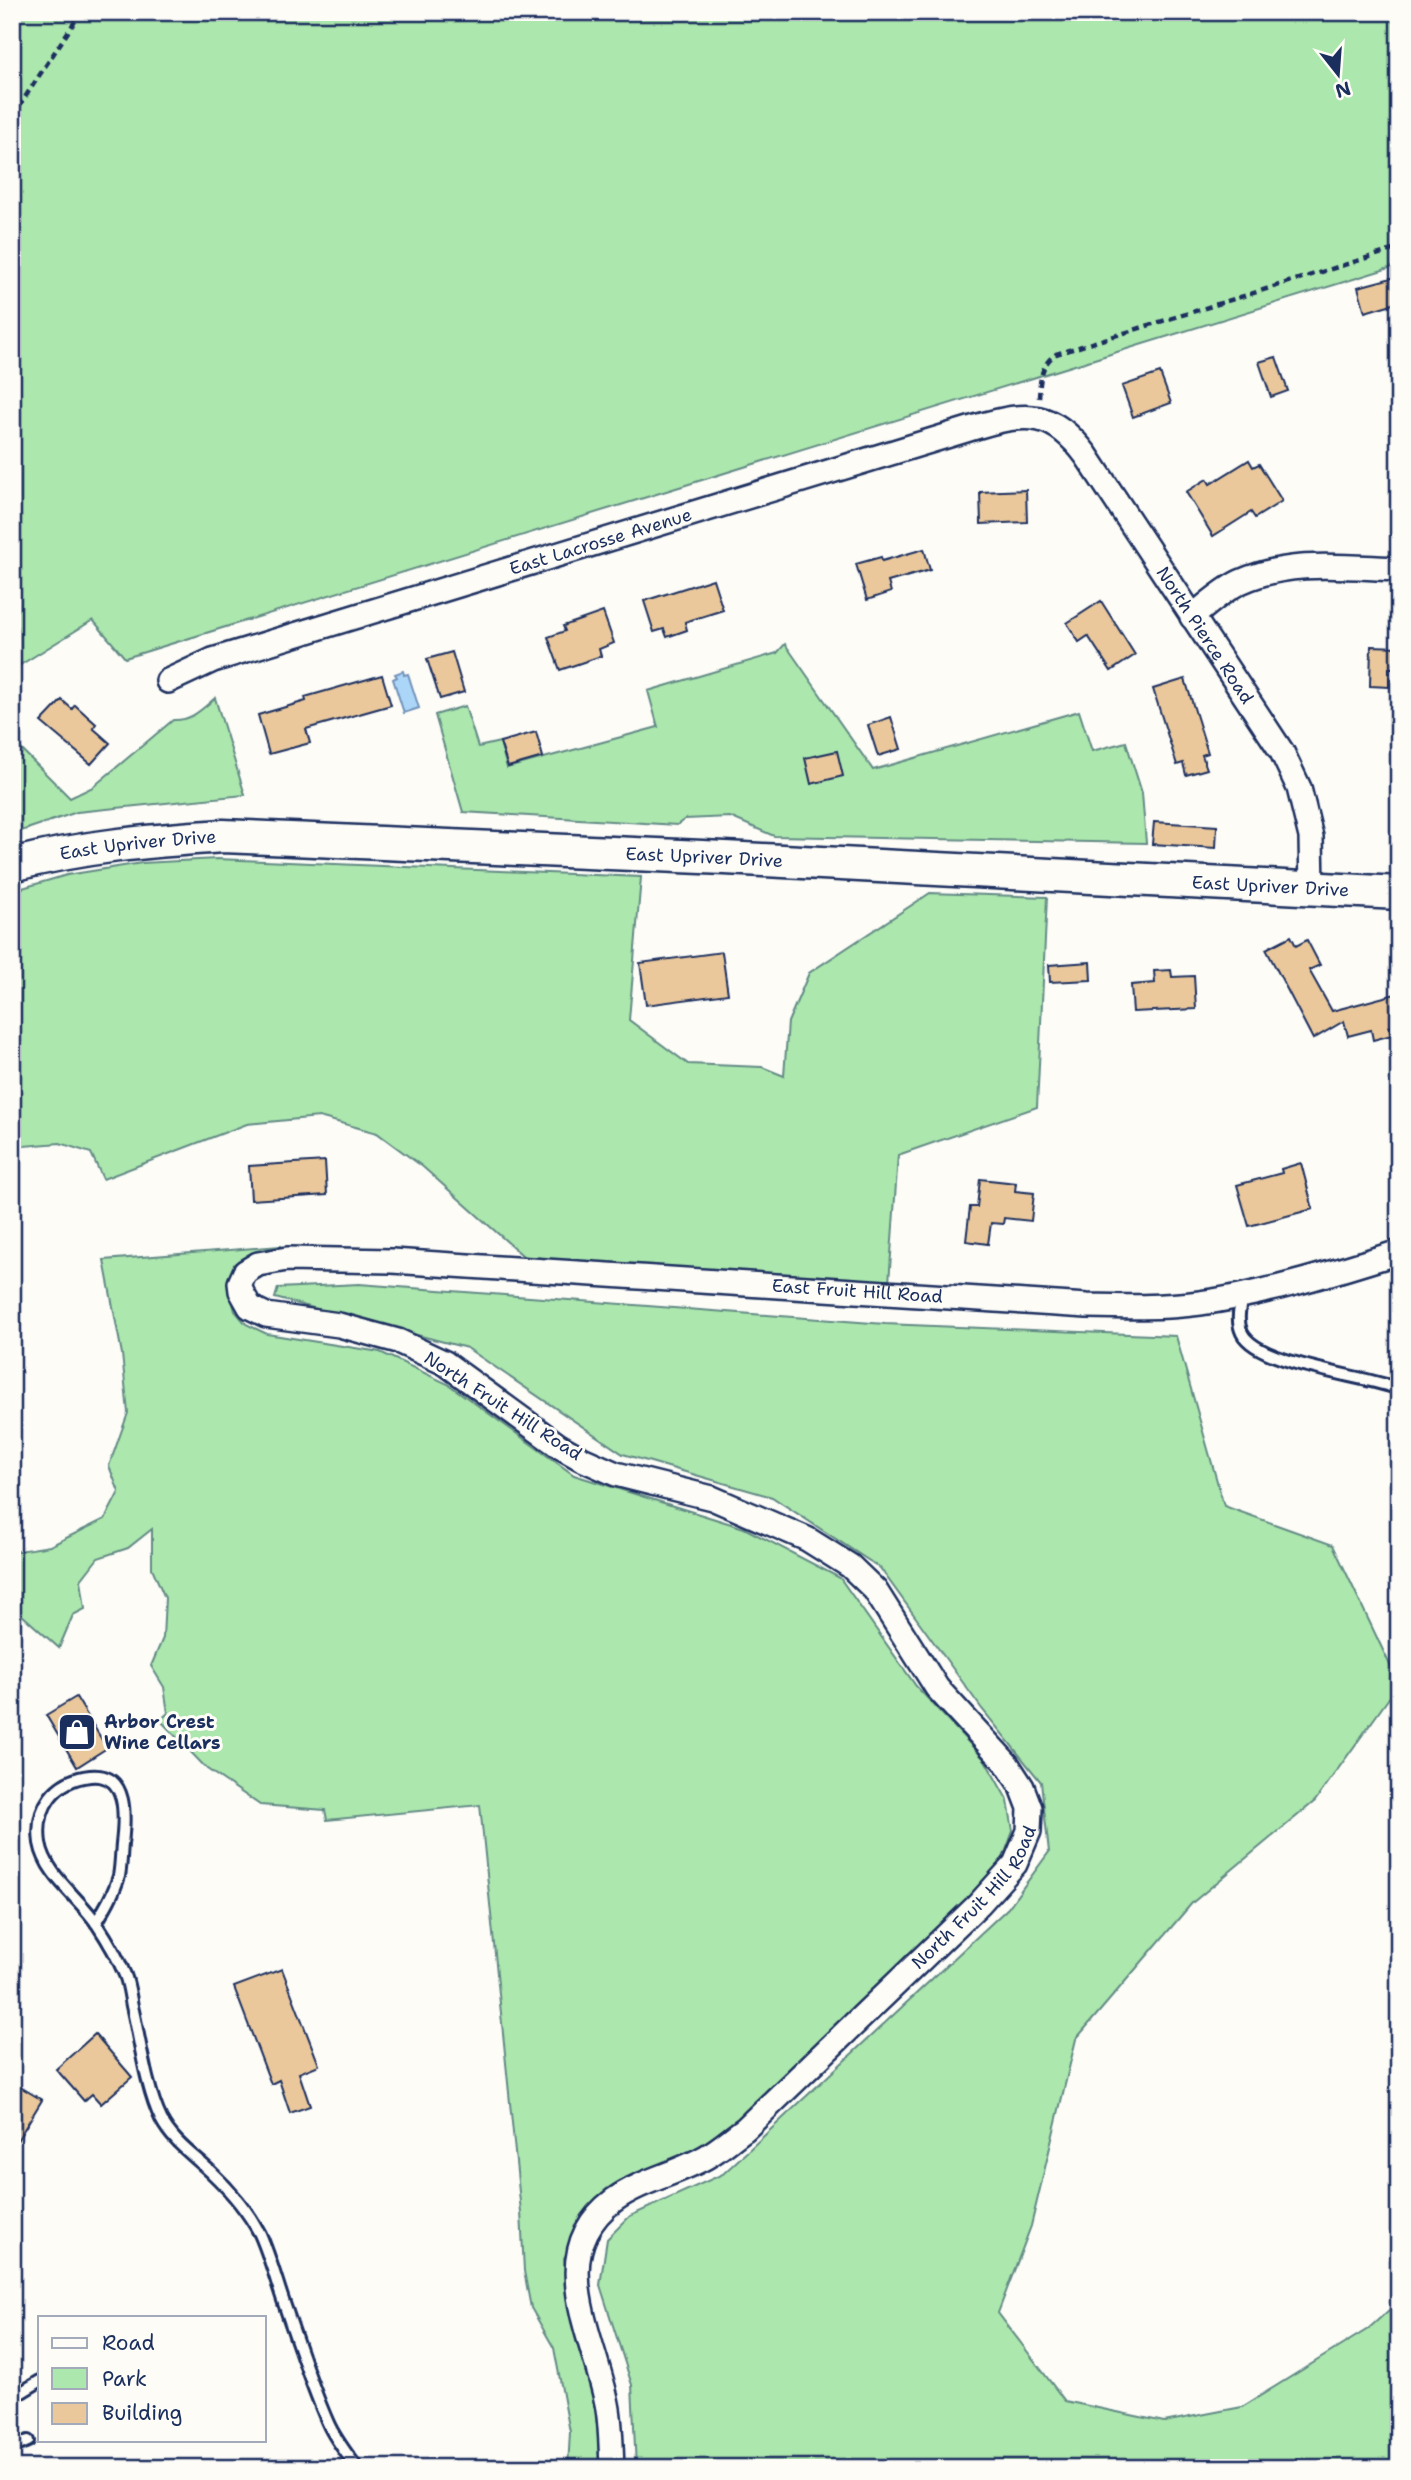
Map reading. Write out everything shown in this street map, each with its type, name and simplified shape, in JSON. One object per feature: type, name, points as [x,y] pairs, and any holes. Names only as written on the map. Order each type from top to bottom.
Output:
[{"type":"street","name":"East Lacrosse Avenue","points":[[168,681],[213,660],[820,474],[995,421],[1012,417],[1037,417]]},
{"type":"street","name":"North Pierce Road","points":[[1037,417],[1062,428],[1079,446],[1282,752],[1299,788],[1311,837],[1312,888]]},
{"type":"street","points":[[1192,617],[1238,583],[1272,570],[1312,565],[1399,569]]},
{"type":"street","name":"East Upriver Drive","points":[[12,865],[63,852],[146,841],[223,836],[725,858],[1399,893]]},
{"type":"street","name":"East Fruit Hill Road","points":[[311,1259],[406,1262],[1087,1306],[1160,1307],[1242,1295],[1349,1268],[1399,1252]]},
{"type":"street","name":"North Fruit Hill Road","points":[[311,1259],[286,1259],[258,1264],[246,1272],[240,1283],[244,1300],[250,1307],[266,1315],[339,1325],[398,1341],[445,1363],[582,1460],[616,1474],[712,1498],[807,1539],[850,1566],[875,1590],[937,1688],[1007,1764],[1022,1787],[1030,1808],[1029,1831],[1015,1864],[979,1904],[745,2129],[707,2157],[642,2184],[613,2201],[596,2219],[579,2247],[576,2272],[581,2307],[608,2410],[612,2468]]},
{"type":"lane","points":[[1242,1295],[1238,1319],[1243,1334],[1251,1344],[1271,1356],[1399,1390]]},
{"type":"lane","points":[[96,1923],[119,1874],[124,1824],[120,1790],[106,1777],[92,1776],[71,1780],[51,1793],[42,1815],[42,1852],[53,1871],[96,1923],[125,1976],[148,2076],[161,2118],[178,2144],[235,2197],[259,2233],[328,2425],[357,2468]]},
{"type":"lane","points":[[12,2398],[38,2382]]},
{"type":"lane","points":[[12,2448],[28,2441]]},
{"type":"path","points":[[12,117],[81,12]]},
{"type":"path","points":[[1037,417],[1042,371],[1056,354],[1399,248]]},
{"type":"green space","points":[[19,12],[1399,12],[1399,265],[125,658],[93,620],[12,670],[12,20]]},
{"type":"green space","points":[[785,644],[873,770],[1079,711],[1092,751],[1126,742],[1142,793],[1146,843],[774,836],[730,817],[685,819],[677,825],[463,812],[435,715],[465,706],[478,747],[500,742],[507,768],[658,727],[648,691],[777,653]]},
{"type":"green space","points":[[215,698],[245,795],[77,812],[12,834],[12,740],[70,798],[93,787],[173,720],[191,716]]},
{"type":"green space","points":[[217,859],[641,877],[629,1020],[688,1064],[762,1067],[784,1076],[788,1022],[809,973],[930,893],[1047,897],[1037,1107],[898,1155],[889,1283],[531,1263],[423,1167],[377,1133],[319,1117],[247,1124],[103,1179],[91,1153],[60,1143],[12,1147],[12,891],[67,875],[142,863]]},
{"type":"green space","points":[[281,1246],[241,1260],[228,1285],[235,1311],[246,1324],[267,1334],[380,1352],[448,1384],[574,1475],[744,1528],[840,1578],[916,1686],[985,1760],[1008,1801],[1013,1831],[1002,1861],[961,1907],[737,2125],[702,2151],[589,2214],[564,2258],[567,2301],[585,2357],[596,2413],[601,2468],[568,2468],[570,2432],[554,2348],[531,2308],[524,2271],[521,2212],[480,1805],[327,1820],[325,1810],[260,1805],[207,1769],[160,1720],[168,1713],[164,1687],[151,1666],[163,1638],[165,1598],[152,1568],[152,1529],[128,1548],[98,1558],[81,1580],[85,1609],[73,1615],[59,1648],[12,1606],[12,1552],[50,1546],[105,1519],[119,1492],[109,1466],[128,1413],[122,1354],[104,1260]]},
{"type":"green space","points":[[359,1284],[885,1324],[1176,1336],[1224,1506],[1333,1545],[1399,1684],[1315,1801],[1192,1903],[1076,2039],[1031,2226],[998,2313],[1065,2401],[1164,2422],[1242,2407],[1368,2329],[1399,2301],[1399,2468],[636,2468],[632,2385],[600,2285],[607,2239],[630,2216],[723,2174],[1008,1908],[1049,1852],[1041,1782],[982,1709],[880,1568],[772,1497],[623,1454],[467,1348],[275,1298],[278,1288]]},
{"type":"water","points":[[403,671],[404,675],[408,674],[419,708],[404,713],[393,679],[397,677],[395,674]]},
{"type":"building","points":[[1399,276],[1399,302],[1365,312],[1358,287]]},
{"type":"building","points":[[1276,357],[1288,391],[1271,397],[1259,362]]},
{"type":"building","points":[[1160,373],[1171,403],[1133,417],[1122,386]]},
{"type":"building","points":[[1249,460],[1253,467],[1259,464],[1282,501],[1255,518],[1251,512],[1213,536],[1186,492],[1207,479],[1210,484]]},
{"type":"building","points":[[1026,490],[1027,522],[981,524],[980,492]]},
{"type":"building","points":[[924,549],[930,570],[888,582],[891,592],[867,600],[856,564],[881,557],[882,561]]},
{"type":"building","points":[[713,579],[723,610],[685,622],[687,630],[667,637],[664,629],[654,632],[644,601]]},
{"type":"building","points":[[1101,601],[1135,655],[1111,671],[1088,636],[1079,642],[1067,623]]},
{"type":"building","points":[[603,612],[614,643],[599,649],[601,656],[560,670],[548,637],[565,631],[563,626]]},
{"type":"building","points":[[1371,646],[1399,647],[1399,668],[1389,668],[1389,687],[1370,686]]},
{"type":"building","points":[[452,652],[464,692],[440,699],[427,659]]},
{"type":"building","points":[[382,675],[391,705],[306,729],[310,743],[269,754],[258,715],[306,701],[305,697]]},
{"type":"building","points":[[1185,679],[1208,753],[1202,755],[1207,769],[1186,775],[1183,763],[1177,765],[1153,689]]},
{"type":"building","points":[[62,700],[72,709],[75,705],[96,724],[93,728],[110,743],[91,764],[41,722]]},
{"type":"building","points":[[891,717],[901,749],[878,756],[868,725]]},
{"type":"building","points":[[536,732],[543,757],[508,767],[500,742]]},
{"type":"building","points":[[837,751],[843,776],[811,784],[805,758]]},
{"type":"building","points":[[1154,822],[1217,826],[1216,848],[1152,844]]},
{"type":"building","points":[[1291,936],[1296,946],[1307,940],[1320,965],[1309,970],[1332,1011],[1399,993],[1399,1024],[1389,1027],[1392,1035],[1373,1040],[1371,1030],[1348,1036],[1344,1021],[1313,1039],[1266,949]]},
{"type":"building","points":[[722,952],[728,994],[646,1005],[640,963]]},
{"type":"building","points":[[1090,962],[1091,980],[1050,982],[1049,965]]},
{"type":"building","points":[[1171,970],[1172,977],[1194,976],[1196,1009],[1133,1012],[1131,985],[1155,983],[1154,971]]},
{"type":"building","points":[[325,1161],[327,1195],[251,1200],[249,1166]]},
{"type":"building","points":[[1301,1163],[1313,1209],[1249,1226],[1237,1185],[1282,1173],[1281,1169]]},
{"type":"building","points":[[980,1179],[1016,1183],[1015,1191],[1034,1193],[1031,1221],[1004,1218],[1003,1224],[991,1223],[988,1244],[966,1241],[970,1207],[977,1207]]},
{"type":"building","name":"Arbor Crest Wine Cellars","points":[[76,1697],[107,1748],[77,1767],[46,1715]]},
{"type":"building","points":[[282,1969],[319,2065],[299,2073],[310,2106],[290,2113],[279,2080],[271,2084],[234,1987]]},
{"type":"building","points":[[95,2034],[132,2077],[101,2104],[92,2094],[84,2101],[56,2069]]},
{"type":"building","points":[[12,2082],[42,2100],[12,2149]]},
{"type":"place","name":"Arbor Crest Wine Cellars","points":[[77,1732]]}]
